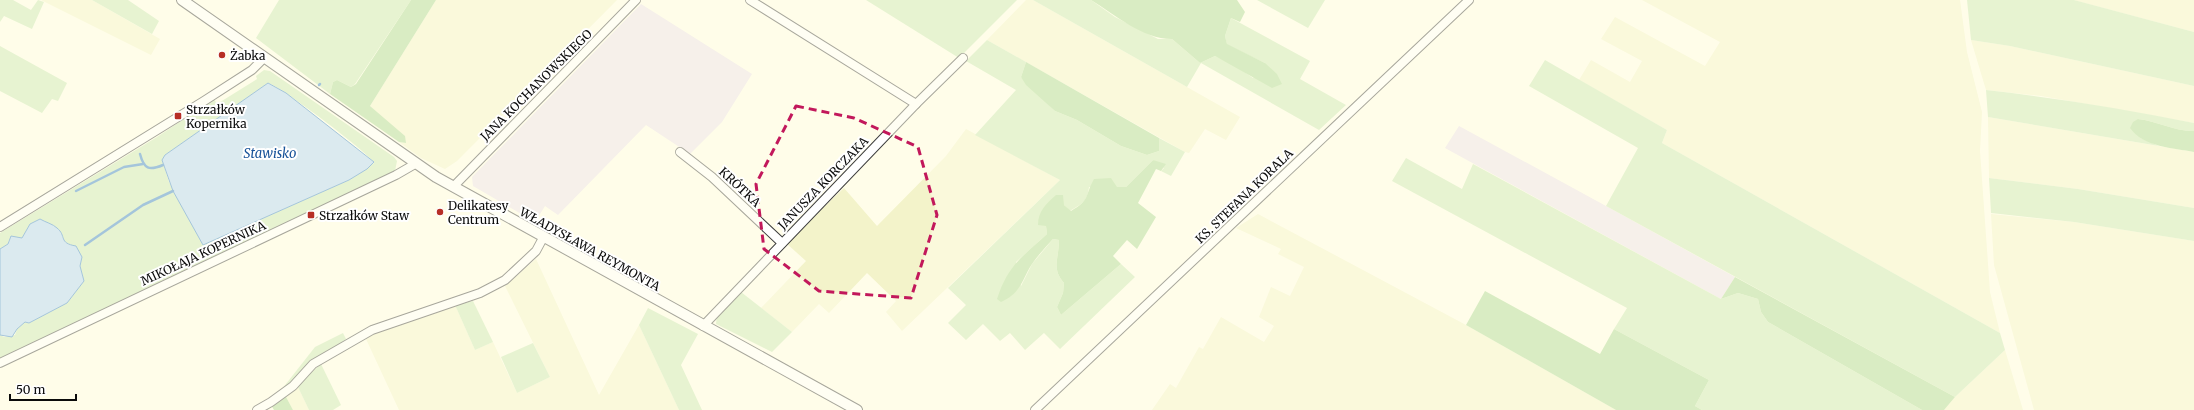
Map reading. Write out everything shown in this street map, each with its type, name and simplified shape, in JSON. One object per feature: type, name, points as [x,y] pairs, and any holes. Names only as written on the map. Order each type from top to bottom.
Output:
[{"type":"street","name":"WŁADYSŁAWA REYMONTA","points":[[182,0],[415,164],[543,238],[857,410]]},
{"type":"street","name":"JANA KOCHANOWSKIEGO","points":[[453,187],[636,0]]},
{"type":"street","points":[[750,0],[916,104]]},
{"type":"street","name":"KS. STEFANA KORALA","points":[[1035,410],[1469,0]]},
{"type":"street","points":[[0,227],[204,101],[252,70],[264,58]]},
{"type":"street","name":"JANUSZA KORCZAKA","points":[[703,326],[916,104],[963,58]]},
{"type":"street","name":"KRÓTKA","points":[[680,152],[712,177],[782,243]]},
{"type":"street","name":"MIKOŁAJA KOPERNIKA","points":[[0,363],[396,175],[415,164]]},
{"type":"street","points":[[257,410],[293,386],[313,364],[372,330],[480,293],[505,280],[536,251],[543,238]]},
{"type":"highlighted area","points":[[796,106],[854,118],[918,147],[937,215],[911,298],[819,291],[764,249],[756,184]]},
{"type":"shaded area","points":[[641,4],[752,74],[722,122],[690,154],[646,125],[558,215],[545,206],[535,222],[473,186],[472,177]]},
{"type":"shaded area","points":[[1459,126],[1735,277],[1721,299],[1445,148]]},
{"type":"green space","points":[[0,0],[13,0],[31,10],[38,0],[44,2],[32,29],[4,16],[0,22]]},
{"type":"green space","points":[[41,0],[92,0],[160,39],[151,55]]},
{"type":"green space","points":[[92,0],[128,0],[159,21],[152,34]]},
{"type":"green space","points":[[279,0],[411,0],[355,84],[351,87],[337,80],[333,82],[330,94],[256,38]]},
{"type":"green space","points":[[411,0],[436,0],[370,106],[405,136],[406,143],[399,142],[330,94],[333,82],[337,80],[351,87],[356,84]]},
{"type":"green space","points":[[436,0],[617,0],[457,161],[445,169],[421,158],[399,142],[406,143],[370,106]]},
{"type":"green space","points":[[866,0],[1017,0],[959,58]]},
{"type":"green space","points":[[1026,0],[1033,0],[1240,117],[1226,140],[1205,129],[1189,153],[1185,152],[987,40]]},
{"type":"green space","points":[[1033,0],[1091,0],[1115,17],[1158,39],[1172,39],[1200,63],[1215,56],[1236,66],[1253,78],[1265,63],[1227,45],[1225,36],[1231,18],[1310,61],[1300,79],[1346,105],[1319,130],[1201,63],[1187,87]]},
{"type":"green space","points":[[1091,0],[1237,0],[1245,12],[1240,22],[1231,18],[1225,36],[1227,44],[1265,63],[1277,74],[1282,84],[1272,88],[1215,56],[1200,63],[1172,39],[1161,38],[1140,31]]},
{"type":"green space","points":[[1257,0],[1325,0],[1308,28]]},
{"type":"green space","points":[[1642,0],[1960,0],[1967,52],[1982,112],[1980,151],[1990,292],[2000,333],[1662,143],[1667,130],[1579,80],[1591,60],[1630,82],[1642,61],[1601,39],[1615,17],[1705,66],[1720,42]]},
{"type":"green space","points":[[1967,0],[2074,0],[2194,32],[2194,86],[2010,46],[1971,40]]},
{"type":"green space","points":[[2074,0],[2194,0],[2194,32],[2077,1]]},
{"type":"green space","points":[[987,40],[1026,62],[1021,77],[1055,111],[1077,120],[1121,146],[1147,155],[1159,151],[1159,138],[1185,152],[1171,176],[1161,171],[1164,168],[1153,160],[1126,187],[1089,187],[1084,202],[1070,211],[1064,205],[1046,226],[1047,234],[1016,262],[1021,286],[1032,264],[1053,239],[1059,240],[1057,268],[1060,278],[1064,283],[1063,293],[1057,307],[1061,315],[1121,264],[1135,277],[1060,349],[1044,333],[1025,350],[1010,333],[1000,341],[983,324],[966,340],[948,323],[966,305],[948,288],[1060,180],[975,135],[1016,90],[966,61]]},
{"type":"green space","points":[[1971,40],[2010,46],[2194,86],[2194,123],[2041,96],[1986,90]]},
{"type":"green space","points":[[0,46],[67,83],[58,101],[52,99],[42,113],[0,91]]},
{"type":"green space","points":[[1545,60],[1667,130],[1662,143],[2000,333],[2005,350],[1955,397],[1606,206],[1638,148],[1529,86]]},
{"type":"green space","points":[[1026,62],[1159,138],[1159,151],[1147,155],[1121,146],[1077,120],[1055,111],[1026,85],[1021,77]]},
{"type":"green space","points":[[264,70],[270,71],[394,157],[397,161],[395,171],[0,359],[0,335],[4,337],[15,335],[17,329],[25,322],[29,323],[67,303],[84,281],[80,266],[82,257],[63,242],[61,233],[40,219],[30,224],[22,238],[9,240],[8,244],[0,249],[0,233],[157,137],[214,99],[217,104],[257,79],[256,76]],"holes":[[[268,83],[276,87],[357,146],[374,163],[349,180],[203,245],[169,182],[163,163],[165,155]]]},
{"type":"green space","points":[[1986,90],[2064,100],[2194,123],[2194,131],[2181,130],[2138,119],[2141,138],[2159,146],[1988,117]]},
{"type":"green space","points":[[1988,117],[2194,152],[2194,208],[2078,189],[1989,178]]},
{"type":"green space","points":[[2138,119],[2181,130],[2194,131],[2194,152],[2159,146],[2143,139],[2130,128],[2133,122]]},
{"type":"green space","points":[[966,129],[1060,180],[902,331],[886,312],[896,301],[867,273],[829,313],[819,304],[792,332],[761,308],[806,261],[786,243],[844,188],[877,226],[946,156]]},
{"type":"green space","points":[[1406,158],[1462,189],[1473,164],[1721,299],[1738,293],[1758,299],[1761,312],[1768,322],[1922,410],[1702,410],[1695,406],[1709,380],[1614,329],[1627,308],[1392,181]]},
{"type":"green space","points":[[1153,160],[1166,164],[1161,171],[1156,169],[1138,203],[1156,217],[1137,249],[1127,240],[1113,256],[1121,264],[1061,315],[1057,307],[1063,293],[1064,283],[1060,278],[1057,268],[1059,240],[1053,239],[1034,261],[1017,290],[1001,302],[997,299],[1001,287],[1017,262],[1047,234],[1046,226],[1038,225],[1038,220],[1043,208],[1056,195],[1063,195],[1064,205],[1071,211],[1082,203],[1094,179],[1111,178],[1117,187],[1126,187]]},
{"type":"green space","points":[[1989,178],[2078,189],[2194,208],[2194,241],[2074,222],[1991,213]]},
{"type":"green space","points":[[1258,214],[1466,325],[1616,410],[1152,410],[1170,384],[1176,388],[1199,347],[1203,349],[1221,317],[1264,342],[1274,326],[1259,317],[1271,287],[1290,296],[1304,267],[1278,254],[1281,249],[1236,228]]},
{"type":"green space","points":[[1991,214],[2074,222],[2194,241],[2194,410],[2034,410],[1994,265]]},
{"type":"green space","points":[[536,259],[599,395],[639,325],[679,410],[399,410],[366,339],[373,333],[455,305],[475,350],[493,342],[517,393],[550,377],[505,286]]},
{"type":"green space","points":[[1735,277],[1955,397],[1944,410],[1922,410],[1768,322],[1761,312],[1758,299],[1738,293],[1721,299]]},
{"type":"green space","points":[[1485,291],[1600,354],[1614,329],[1709,380],[1695,406],[1702,410],[1616,410],[1466,325]]},
{"type":"green space","points":[[741,292],[792,332],[772,352],[716,324],[717,315]]},
{"type":"green space","points":[[473,301],[493,342],[475,350],[455,305]]},
{"type":"green space","points":[[648,308],[698,334],[681,365],[702,410],[679,410],[639,325]]},
{"type":"green space","points":[[343,333],[346,339],[282,389],[315,347]]},
{"type":"green space","points":[[533,343],[550,377],[517,393],[501,357]]},
{"type":"green space","points":[[2005,350],[2023,410],[1944,410],[1955,397]]},
{"type":"green space","points":[[321,364],[341,405],[333,410],[309,410],[297,385]]},
{"type":"green space","points":[[297,385],[309,410],[293,410],[285,395]]},
{"type":"green space","points":[[285,395],[293,410],[274,410],[271,405]]},
{"type":"water","name":"Stawisko","points":[[268,83],[286,93],[374,162],[367,169],[349,180],[203,245],[173,191],[162,160],[165,155]]},
{"type":"water","points":[[40,219],[57,228],[67,243],[76,246],[82,257],[80,266],[84,281],[67,303],[29,323],[25,322],[17,329],[12,337],[0,335],[0,249],[8,244],[11,236],[22,238],[30,224]]},
{"type":"waterway","points":[[140,154],[145,166],[154,168],[163,165]]},
{"type":"waterway","points":[[76,191],[124,167],[143,164]]},
{"type":"waterway","points":[[85,245],[143,205],[173,191]]},
{"type":"place","name":"Żabka","points":[[222,55]]},
{"type":"place","name":"Strzałków Kopernika","points":[[178,116]]},
{"type":"place","name":"Delikatesy Centrum","points":[[440,212]]},
{"type":"place","name":"Strzałków Staw","points":[[311,215]]}]
